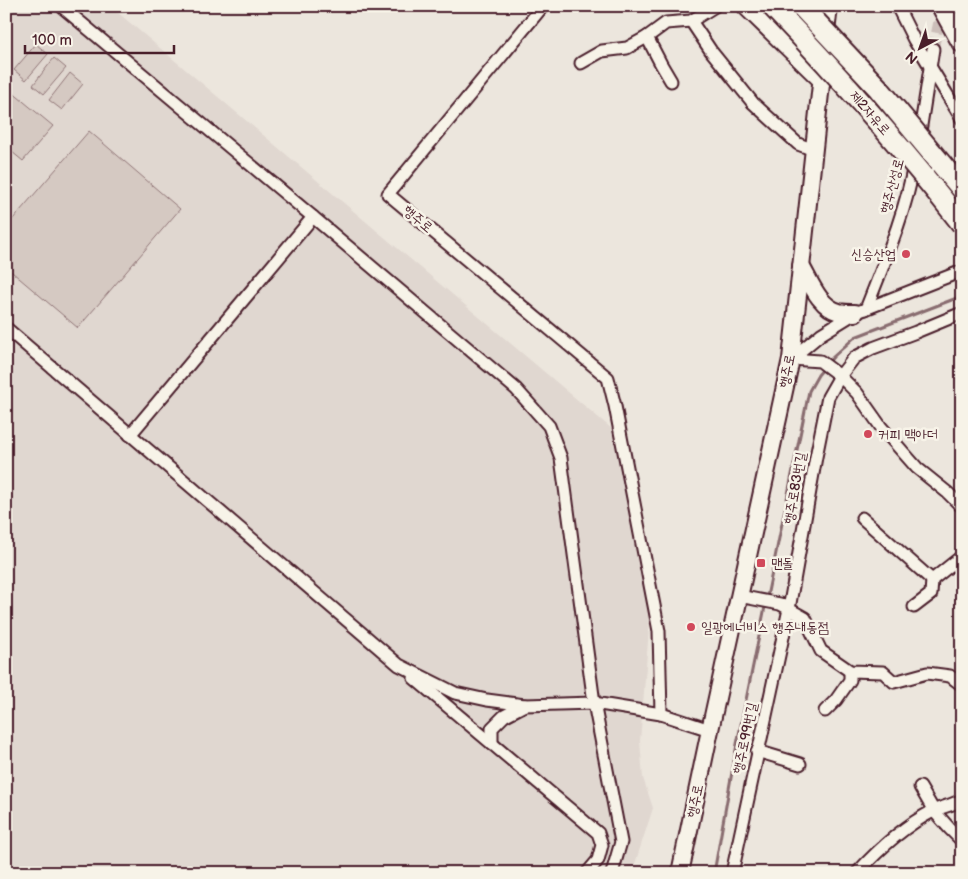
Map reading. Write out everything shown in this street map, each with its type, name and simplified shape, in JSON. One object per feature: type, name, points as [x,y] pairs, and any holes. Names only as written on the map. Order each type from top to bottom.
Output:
[{"type":"highway","points":[[748,6],[822,78]]},
{"type":"highway","name":"제2자유로","points":[[772,6],[865,106],[930,182],[962,224]]},
{"type":"highway","name":"제2자유로","points":[[802,6],[879,89],[962,189]]},
{"type":"highway","points":[[942,6],[962,42]]},
{"type":"main road","name":"행주로","points":[[680,873],[710,730],[745,597],[791,359],[829,6]]},
{"type":"main road","points":[[801,266],[816,292],[829,307],[838,312],[860,311]]},
{"type":"street","points":[[61,6],[516,389],[549,426],[561,458],[594,703],[621,842],[612,873]]},
{"type":"street","name":"행주로","points":[[543,6],[388,194],[608,378],[659,631],[662,714]]},
{"type":"street","points":[[581,63],[602,51],[627,48],[647,37],[666,23],[691,22],[715,6]]},
{"type":"street","points":[[897,6],[914,40],[962,119]]},
{"type":"street","points":[[691,22],[711,51],[753,103],[798,144],[814,150]]},
{"type":"street","points":[[647,37],[671,81]]},
{"type":"street","name":"행주산성로","points":[[860,311],[890,248],[911,184],[933,48]]},
{"type":"street","points":[[130,435],[313,217]]},
{"type":"street","points":[[791,359],[822,334],[860,311],[962,271]]},
{"type":"street","name":"행주로83번길","points":[[785,607],[828,397],[840,376],[854,358],[872,348],[962,313]]},
{"type":"street","points":[[6,328],[598,833],[602,844],[598,860],[587,873]]},
{"type":"street","points":[[791,359],[820,361],[840,376],[857,393],[881,427],[917,468],[962,507]]},
{"type":"street","points":[[862,518],[932,580]]},
{"type":"street","points":[[914,607],[931,594],[932,580],[962,556]]},
{"type":"street","points":[[745,597],[785,607],[805,618],[821,651],[850,671],[883,672],[894,682],[927,673],[950,676],[962,684]]},
{"type":"street","name":"행주로99번길","points":[[732,873],[785,607]]},
{"type":"street","points":[[399,665],[455,693],[487,700],[525,705],[594,703],[662,714],[710,730]]},
{"type":"street","points":[[825,711],[836,700],[850,680],[850,671]]},
{"type":"street","points":[[492,744],[492,728],[504,716],[525,705]]},
{"type":"street","points":[[757,752],[800,764]]},
{"type":"street","points":[[920,787],[934,811],[962,841]]},
{"type":"street","points":[[857,873],[903,830],[934,811],[962,800]]},
{"type":"shaded area","points":[[6,6],[110,6],[612,429],[651,604],[640,741],[643,778],[653,808],[632,873],[6,873]]},
{"type":"shaded area","points":[[36,44],[48,54],[26,80],[14,70]]},
{"type":"shaded area","points":[[54,58],[66,68],[44,94],[33,85]]},
{"type":"shaded area","points":[[70,73],[83,84],[62,110],[49,100]]},
{"type":"shaded area","points":[[6,87],[53,126],[23,161],[6,147]]},
{"type":"shaded area","points":[[89,131],[180,209],[78,328],[6,267],[6,227]]},
{"type":"waterway","points":[[828,363],[855,337],[962,296]]},
{"type":"waterway","points":[[714,873],[737,744],[809,391],[824,368]]},
{"type":"tunnel","points":[[933,49],[942,8]]},
{"type":"place","name":"신승산업","points":[[906,254]]},
{"type":"place","name":"커피 맥아더","points":[[868,434]]},
{"type":"place","name":"맨돌","points":[[761,563]]},
{"type":"place","name":"일광에너비스 행주내동점","points":[[691,627]]}]
